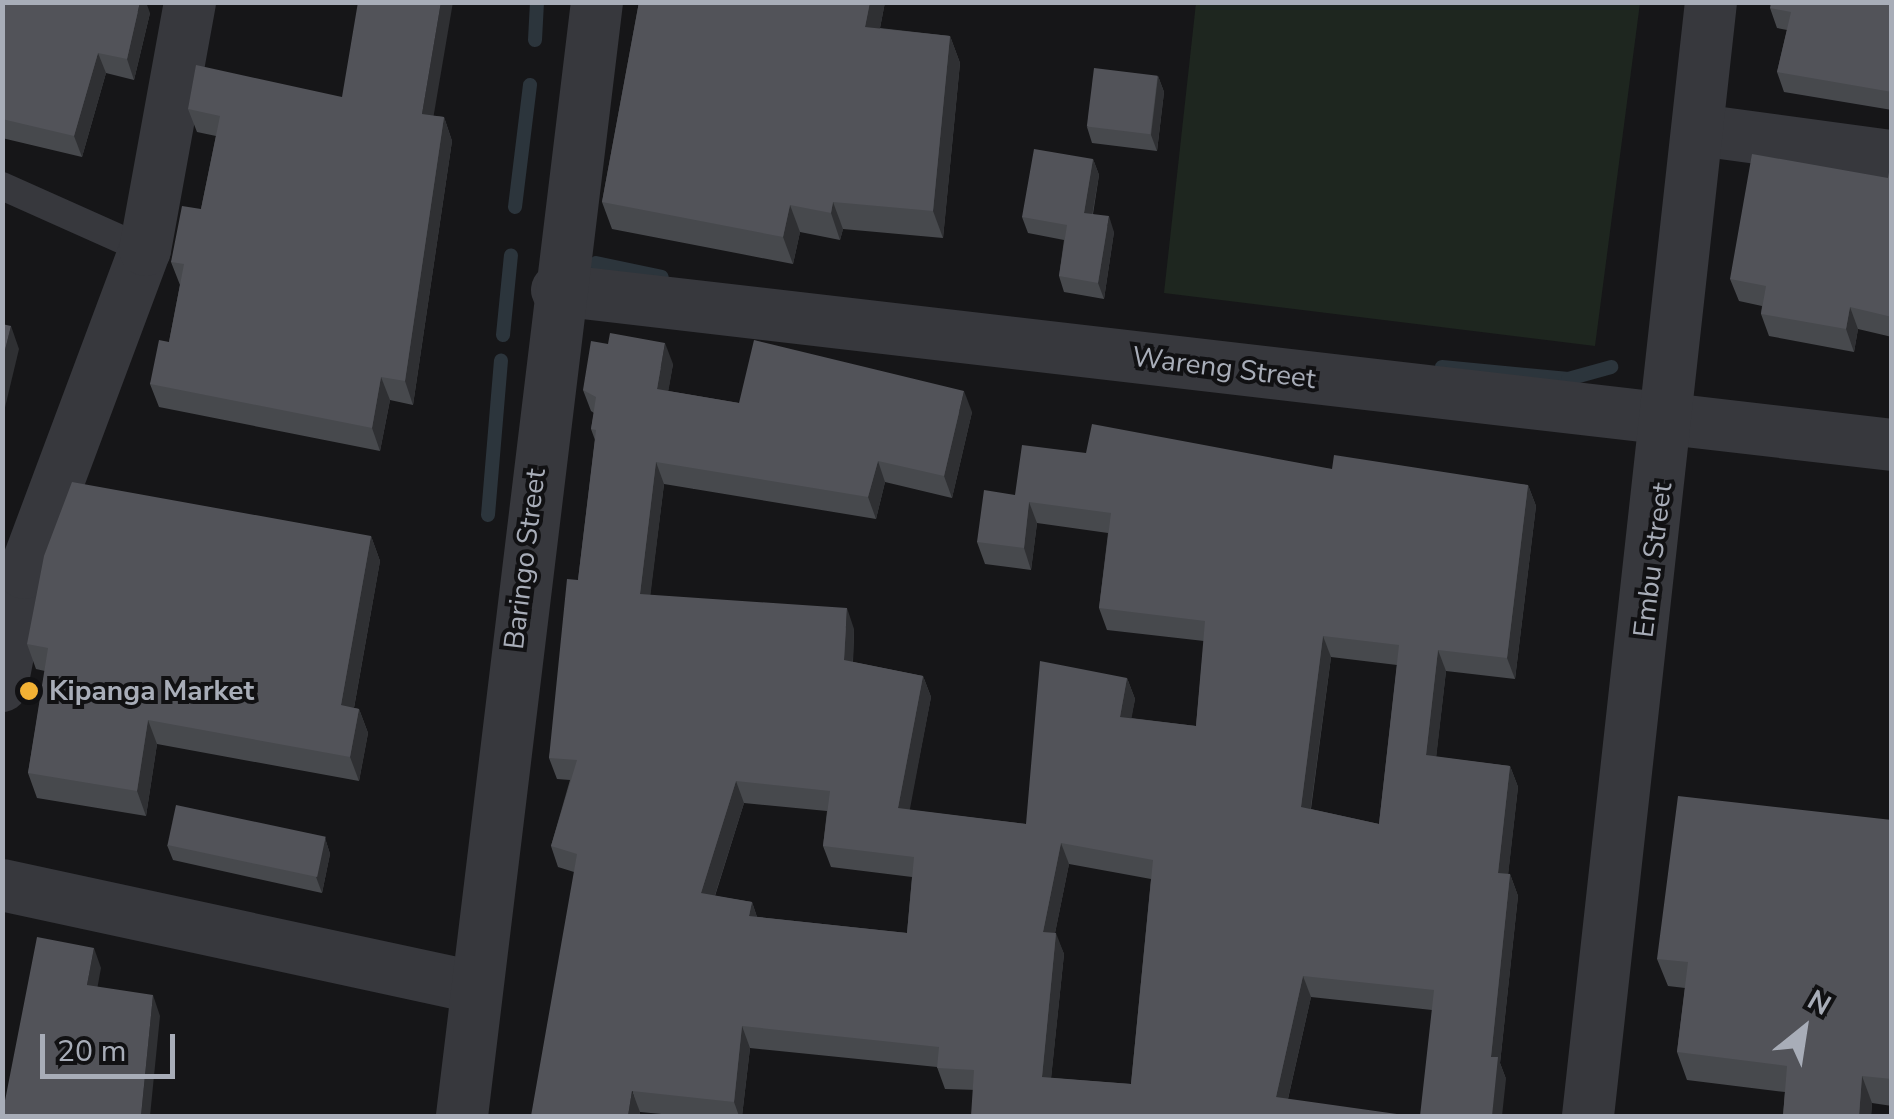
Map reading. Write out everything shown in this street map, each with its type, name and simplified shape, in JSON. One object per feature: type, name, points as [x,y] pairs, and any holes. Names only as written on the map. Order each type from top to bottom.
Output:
[{"type":"street","points":[[2,686],[24,573],[145,250],[190,2]]},
{"type":"street","name":"Baringo Street","points":[[462,1116],[557,290],[597,2]]},
{"type":"street","name":"Embu Street","points":[[1588,1116],[1669,420],[1711,2]]},
{"type":"street","points":[[1699,130],[1892,156]]},
{"type":"street","name":"Wareng Street","points":[[557,290],[1892,446]]},
{"type":"street","points":[[2,885],[475,987]]},
{"type":"lane","points":[[2,186],[145,250]]},
{"type":"shaded area","points":[[1196,3],[1640,3],[1595,346],[1164,293]]},
{"type":"building","points":[[2,2],[140,2],[127,59],[98,53],[74,136],[2,119]]},
{"type":"building","points":[[358,2],[441,2],[422,114],[444,117],[405,381],[381,377],[372,428],[150,384],[159,340],[169,342],[184,264],[171,262],[182,206],[201,209],[220,116],[188,109],[196,65],[342,97]]},
{"type":"building","points":[[639,2],[870,2],[865,27],[950,36],[933,211],[833,202],[831,213],[790,205],[783,237],[602,202]]},
{"type":"building","points":[[1771,2],[1892,2],[1892,92],[1777,72],[1791,12],[1770,8]]},
{"type":"building","points":[[1094,68],[1158,76],[1150,134],[1087,127]]},
{"type":"building","points":[[1034,149],[1093,159],[1084,213],[1109,216],[1098,283],[1059,276],[1067,225],[1022,217]]},
{"type":"building","points":[[1752,154],[1888,178],[1892,172],[1892,317],[1850,307],[1846,329],[1761,314],[1766,286],[1730,279]]},
{"type":"building","points":[[2,324],[11,326],[2,362]]},
{"type":"building","points":[[610,333],[665,343],[657,389],[739,403],[754,340],[964,391],[944,476],[878,461],[868,497],[656,462],[640,594],[847,608],[844,660],[923,676],[898,808],[1026,824],[1040,661],[1127,678],[1120,717],[1196,726],[1205,621],[1099,608],[1111,513],[1029,502],[1024,548],[977,542],[984,490],[1015,495],[1022,445],[1086,453],[1092,424],[1332,469],[1334,455],[1528,485],[1507,658],[1438,650],[1426,755],[1510,766],[1498,873],[1510,874],[1491,1057],[1498,1057],[1492,1116],[1420,1116],[1434,990],[1303,976],[1276,1097],[1411,1116],[971,1116],[974,1070],[937,1068],[939,1047],[742,1026],[734,1102],[632,1091],[628,1116],[531,1116],[577,854],[551,846],[577,760],[549,758],[567,579],[578,580],[596,430],[591,429],[596,397],[583,390],[591,341],[608,344]],"holes":[[[1323,636],[1399,645],[1379,824],[1301,807]],[[736,781],[830,791],[823,846],[914,857],[907,933],[749,916],[752,902],[701,893]],[[1061,843],[1153,860],[1131,1084],[1042,1077],[1056,933],[1043,932]]]},
{"type":"building","points":[[72,482],[371,536],[341,705],[359,709],[350,757],[148,720],[137,791],[28,773],[48,648],[27,644],[44,556]]},
{"type":"building","points":[[1678,796],[1892,820],[1892,1079],[1862,1076],[1859,1116],[1783,1116],[1787,1066],[1677,1052],[1688,962],[1657,959]]},
{"type":"building","points":[[176,805],[326,837],[317,877],[167,845]]},
{"type":"building","points":[[37,937],[94,948],[87,985],[153,995],[141,1116],[2,1116]]},
{"type":"waterway","points":[[535,40],[537,2]]},
{"type":"waterway","points":[[515,207],[530,85]]},
{"type":"waterway","points":[[503,335],[511,255]]},
{"type":"waterway","points":[[596,263],[662,277]]},
{"type":"waterway","points":[[488,515],[501,361]]},
{"type":"waterway","points":[[1442,367],[1568,379],[1611,367]]},
{"type":"place","name":"Kipanga Market","points":[[29,691]]}]
